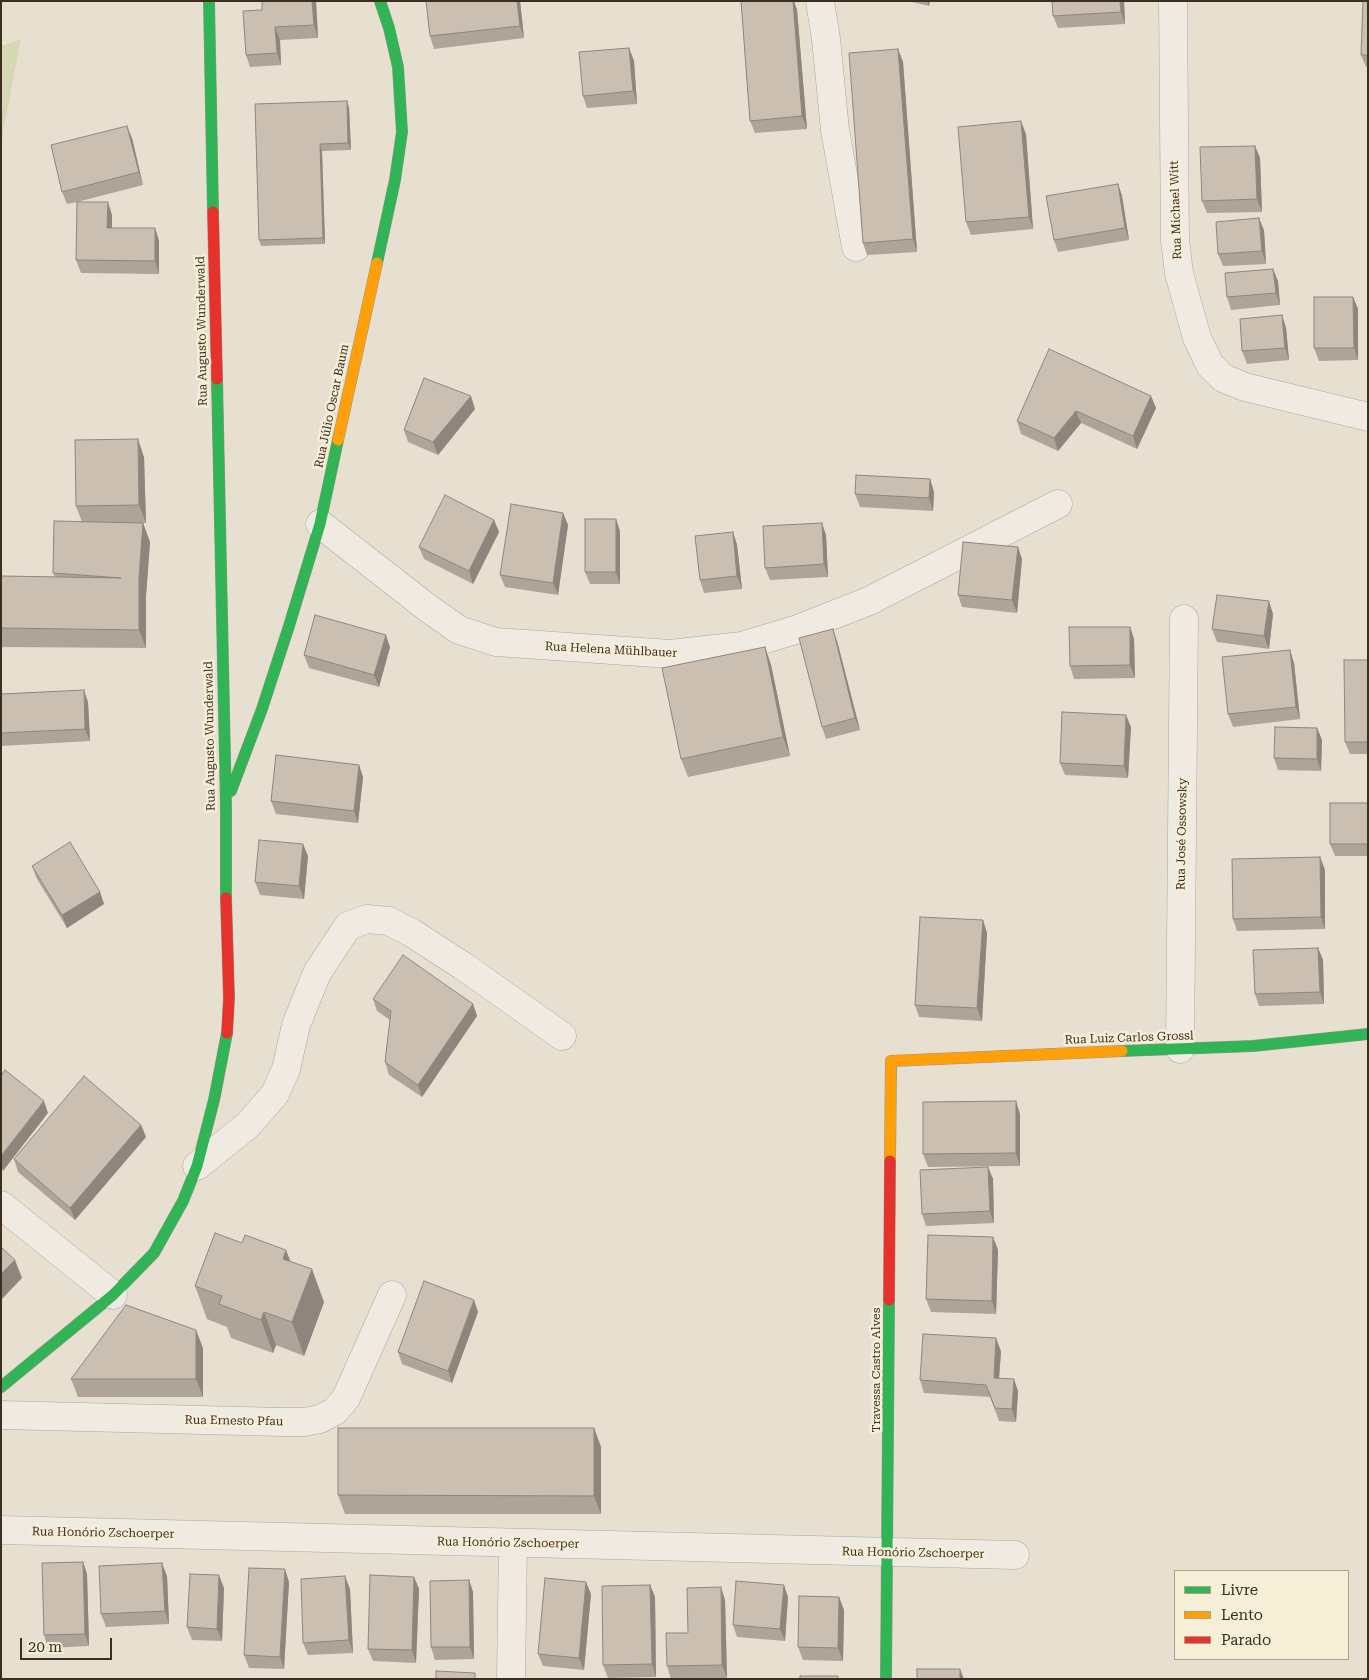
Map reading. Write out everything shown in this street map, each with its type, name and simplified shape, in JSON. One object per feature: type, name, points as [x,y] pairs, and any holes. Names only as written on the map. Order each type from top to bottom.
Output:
[{"type":"street","name":"Rua Augusto Wunderwald","points":[[1,1387],[113,1295],[154,1253],[183,1200],[197,1166],[214,1100],[226,1042],[229,998],[226,924],[226,807],[209,1]]},
{"type":"street","name":"Rua Júlio Oscar Baum","points":[[226,807],[265,700],[320,524],[395,180],[402,132],[401,100],[398,67],[389,28],[380,1]]},
{"type":"street","points":[[820,1],[838,153],[856,247]]},
{"type":"street","name":"Rua Michael Witt","points":[[1173,1],[1175,240],[1179,273],[1197,338],[1210,365],[1223,378],[1245,387],[1368,417]]},
{"type":"street","name":"Rua Helena Mühlbauer","points":[[320,524],[429,609],[460,630],[496,642],[670,654],[742,646],[795,630],[870,601],[1058,504]]},
{"type":"street","name":"Rua José Ossowsky","points":[[1180,1050],[1184,620]]},
{"type":"street","points":[[197,1166],[248,1126],[275,1094],[286,1069],[296,1025],[317,973],[348,926],[361,921],[368,919],[388,921],[412,933],[463,966],[562,1036]]},
{"type":"street","name":"Rua Luiz Carlos Grossl","points":[[890,1061],[1253,1046],[1368,1034]]},
{"type":"street","name":"Travessa Castro Alves","points":[[886,1679],[890,1061]]},
{"type":"street","points":[[1,1205],[113,1295]]},
{"type":"street","name":"Rua Ernesto Pfau","points":[[1,1416],[282,1422],[304,1422],[320,1419],[335,1411],[346,1398],[392,1295]]},
{"type":"street","name":"Rua Honório Zschoerper","points":[[1,1530],[1015,1556]]},
{"type":"street","points":[[511,1679],[513,1543]]},
{"type":"green space","points":[[21,39],[1,142],[1,46]]},
{"type":"building","points":[[262,1],[312,1],[314,25],[275,27],[277,53],[246,55],[243,11],[262,10]]},
{"type":"building","points":[[426,1],[517,1],[520,26],[430,36]]},
{"type":"building","points":[[741,1],[793,1],[802,116],[750,121]]},
{"type":"building","points":[[1052,1],[1120,1],[1121,12],[1053,16]]},
{"type":"building","points":[[1363,1],[1368,1],[1368,55],[1361,55]]},
{"type":"building","points":[[629,48],[633,91],[583,96],[579,52]]},
{"type":"building","points":[[898,49],[913,239],[863,243],[849,53]]},
{"type":"building","points":[[347,101],[348,143],[320,144],[323,238],[259,240],[255,104]]},
{"type":"building","points":[[1021,121],[1029,217],[966,222],[958,127]]},
{"type":"building","points":[[127,126],[139,172],[62,192],[51,145]]},
{"type":"building","points":[[1255,146],[1257,199],[1202,201],[1200,147]]},
{"type":"building","points":[[1118,184],[1125,228],[1054,240],[1046,196]]},
{"type":"building","points":[[77,202],[108,202],[107,228],[155,228],[155,261],[76,260]]},
{"type":"building","points":[[1259,218],[1262,251],[1218,254],[1216,222]]},
{"type":"building","points":[[1273,269],[1276,293],[1227,297],[1225,273]]},
{"type":"building","points":[[1314,297],[1353,297],[1354,348],[1314,348]]},
{"type":"building","points":[[1282,315],[1285,348],[1242,351],[1240,319]]},
{"type":"building","points":[[1049,349],[1151,396],[1133,436],[1076,411],[1054,438],[1017,421]]},
{"type":"building","points":[[424,378],[471,396],[433,442],[404,430]]},
{"type":"building","points":[[138,439],[139,505],[76,506],[75,440]]},
{"type":"building","points":[[856,475],[930,479],[929,498],[855,494]]},
{"type":"building","points":[[445,495],[494,520],[469,571],[419,547]]},
{"type":"building","points":[[511,504],[563,513],[553,583],[500,575]]},
{"type":"building","points":[[585,519],[616,519],[616,572],[585,572]]},
{"type":"building","points":[[54,521],[143,523],[139,578],[139,630],[1,628],[1,576],[121,578],[53,573]]},
{"type":"building","points":[[822,523],[824,564],[765,568],[763,526]]},
{"type":"building","points":[[733,532],[737,576],[700,580],[695,536]]},
{"type":"building","points":[[963,542],[1018,547],[1012,600],[958,595]]},
{"type":"building","points":[[1217,595],[1269,601],[1264,636],[1212,629]]},
{"type":"building","points":[[315,615],[386,635],[374,675],[304,655]]},
{"type":"building","points":[[1069,627],[1130,627],[1130,665],[1070,666]]},
{"type":"building","points":[[833,629],[855,718],[822,727],[799,638]]},
{"type":"building","points":[[765,647],[783,737],[681,759],[662,668]]},
{"type":"building","points":[[1290,650],[1296,707],[1228,714],[1222,657]]},
{"type":"building","points":[[1344,660],[1368,660],[1368,742],[1345,742]]},
{"type":"building","points":[[84,690],[85,729],[1,733],[1,694]]},
{"type":"building","points":[[1062,712],[1126,715],[1124,766],[1060,763]]},
{"type":"building","points":[[1275,727],[1317,728],[1317,759],[1274,758]]},
{"type":"building","points":[[276,755],[359,765],[354,811],[271,801]]},
{"type":"building","points":[[1330,803],[1368,803],[1368,844],[1330,844]]},
{"type":"building","points":[[259,840],[303,844],[299,886],[255,882]]},
{"type":"building","points":[[70,842],[100,892],[62,915],[32,866]]},
{"type":"building","points":[[1320,857],[1321,917],[1233,919],[1232,859]]},
{"type":"building","points":[[920,917],[983,920],[977,1008],[915,1005]]},
{"type":"building","points":[[1318,948],[1320,992],[1255,994],[1253,950]]},
{"type":"building","points":[[403,955],[473,1004],[418,1085],[385,1062],[391,1011],[373,999]]},
{"type":"building","points":[[5,1070],[44,1101],[1,1156],[1,1076]]},
{"type":"building","points":[[84,1076],[141,1125],[70,1208],[14,1159]]},
{"type":"building","points":[[1016,1101],[1016,1153],[923,1154],[923,1102]]},
{"type":"building","points":[[988,1167],[990,1211],[922,1214],[920,1170]]},
{"type":"building","points":[[215,1233],[242,1243],[245,1235],[286,1250],[283,1259],[312,1269],[292,1322],[264,1312],[261,1320],[219,1304],[222,1296],[195,1286]]},
{"type":"building","points":[[928,1235],[993,1237],[992,1301],[926,1299]]},
{"type":"building","points":[[1,1247],[15,1260],[1,1274]]},
{"type":"building","points":[[424,1281],[474,1300],[448,1371],[398,1352]]},
{"type":"building","points":[[126,1305],[196,1330],[196,1379],[71,1379]]},
{"type":"building","points":[[923,1334],[996,1338],[994,1378],[1014,1379],[1012,1409],[995,1408],[986,1385],[920,1380]]},
{"type":"building","points":[[338,1428],[594,1428],[594,1496],[338,1495]]},
{"type":"building","points":[[83,1562],[85,1634],[44,1635],[42,1563]]},
{"type":"building","points":[[162,1563],[165,1611],[101,1614],[99,1566]]},
{"type":"building","points":[[249,1568],[285,1569],[280,1657],[244,1655]]},
{"type":"building","points":[[190,1574],[219,1575],[217,1629],[187,1627]]},
{"type":"building","points":[[370,1575],[414,1577],[412,1650],[368,1649]]},
{"type":"building","points":[[345,1576],[349,1640],[303,1643],[301,1579]]},
{"type":"building","points":[[545,1578],[586,1582],[579,1658],[538,1654]]},
{"type":"building","points":[[469,1580],[470,1647],[431,1647],[430,1581]]},
{"type":"building","points":[[736,1581],[784,1585],[780,1629],[733,1625]]},
{"type":"building","points":[[650,1585],[652,1664],[603,1665],[602,1586]]},
{"type":"building","points":[[721,1587],[722,1665],[667,1666],[666,1633],[688,1633],[687,1588]]},
{"type":"building","points":[[799,1596],[839,1597],[838,1648],[798,1647]]},
{"type":"building","points":[[917,1669],[960,1669],[960,1679],[917,1679]]},
{"type":"building","points":[[436,1671],[475,1673],[475,1679],[436,1679]]},
{"type":"building","points":[[800,1676],[838,1676],[838,1679],[800,1679]]},
{"type":"traffic: fast","points":[[209,1],[213,212]]},
{"type":"traffic: fast","points":[[377,263],[395,180],[402,132],[398,67],[389,28],[380,1]]},
{"type":"traffic: fast","points":[[217,379],[226,807],[226,898]]},
{"type":"traffic: fast","points":[[231,791],[262,709],[289,626],[320,524],[338,440]]},
{"type":"traffic: fast","points":[[1,1387],[113,1295],[154,1253],[183,1201],[197,1166],[214,1100],[227,1033]]},
{"type":"traffic: fast","points":[[1122,1051],[1253,1046],[1368,1034]]},
{"type":"traffic: fast","points":[[886,1679],[889,1300]]},
{"type":"traffic: slow","points":[[338,440],[377,263]]},
{"type":"traffic: slow","points":[[890,1161],[891,1061],[1122,1051]]},
{"type":"traffic: jam","points":[[213,212],[217,379]]},
{"type":"traffic: jam","points":[[226,898],[229,998],[227,1033]]},
{"type":"traffic: jam","points":[[889,1300],[890,1161]]}]
